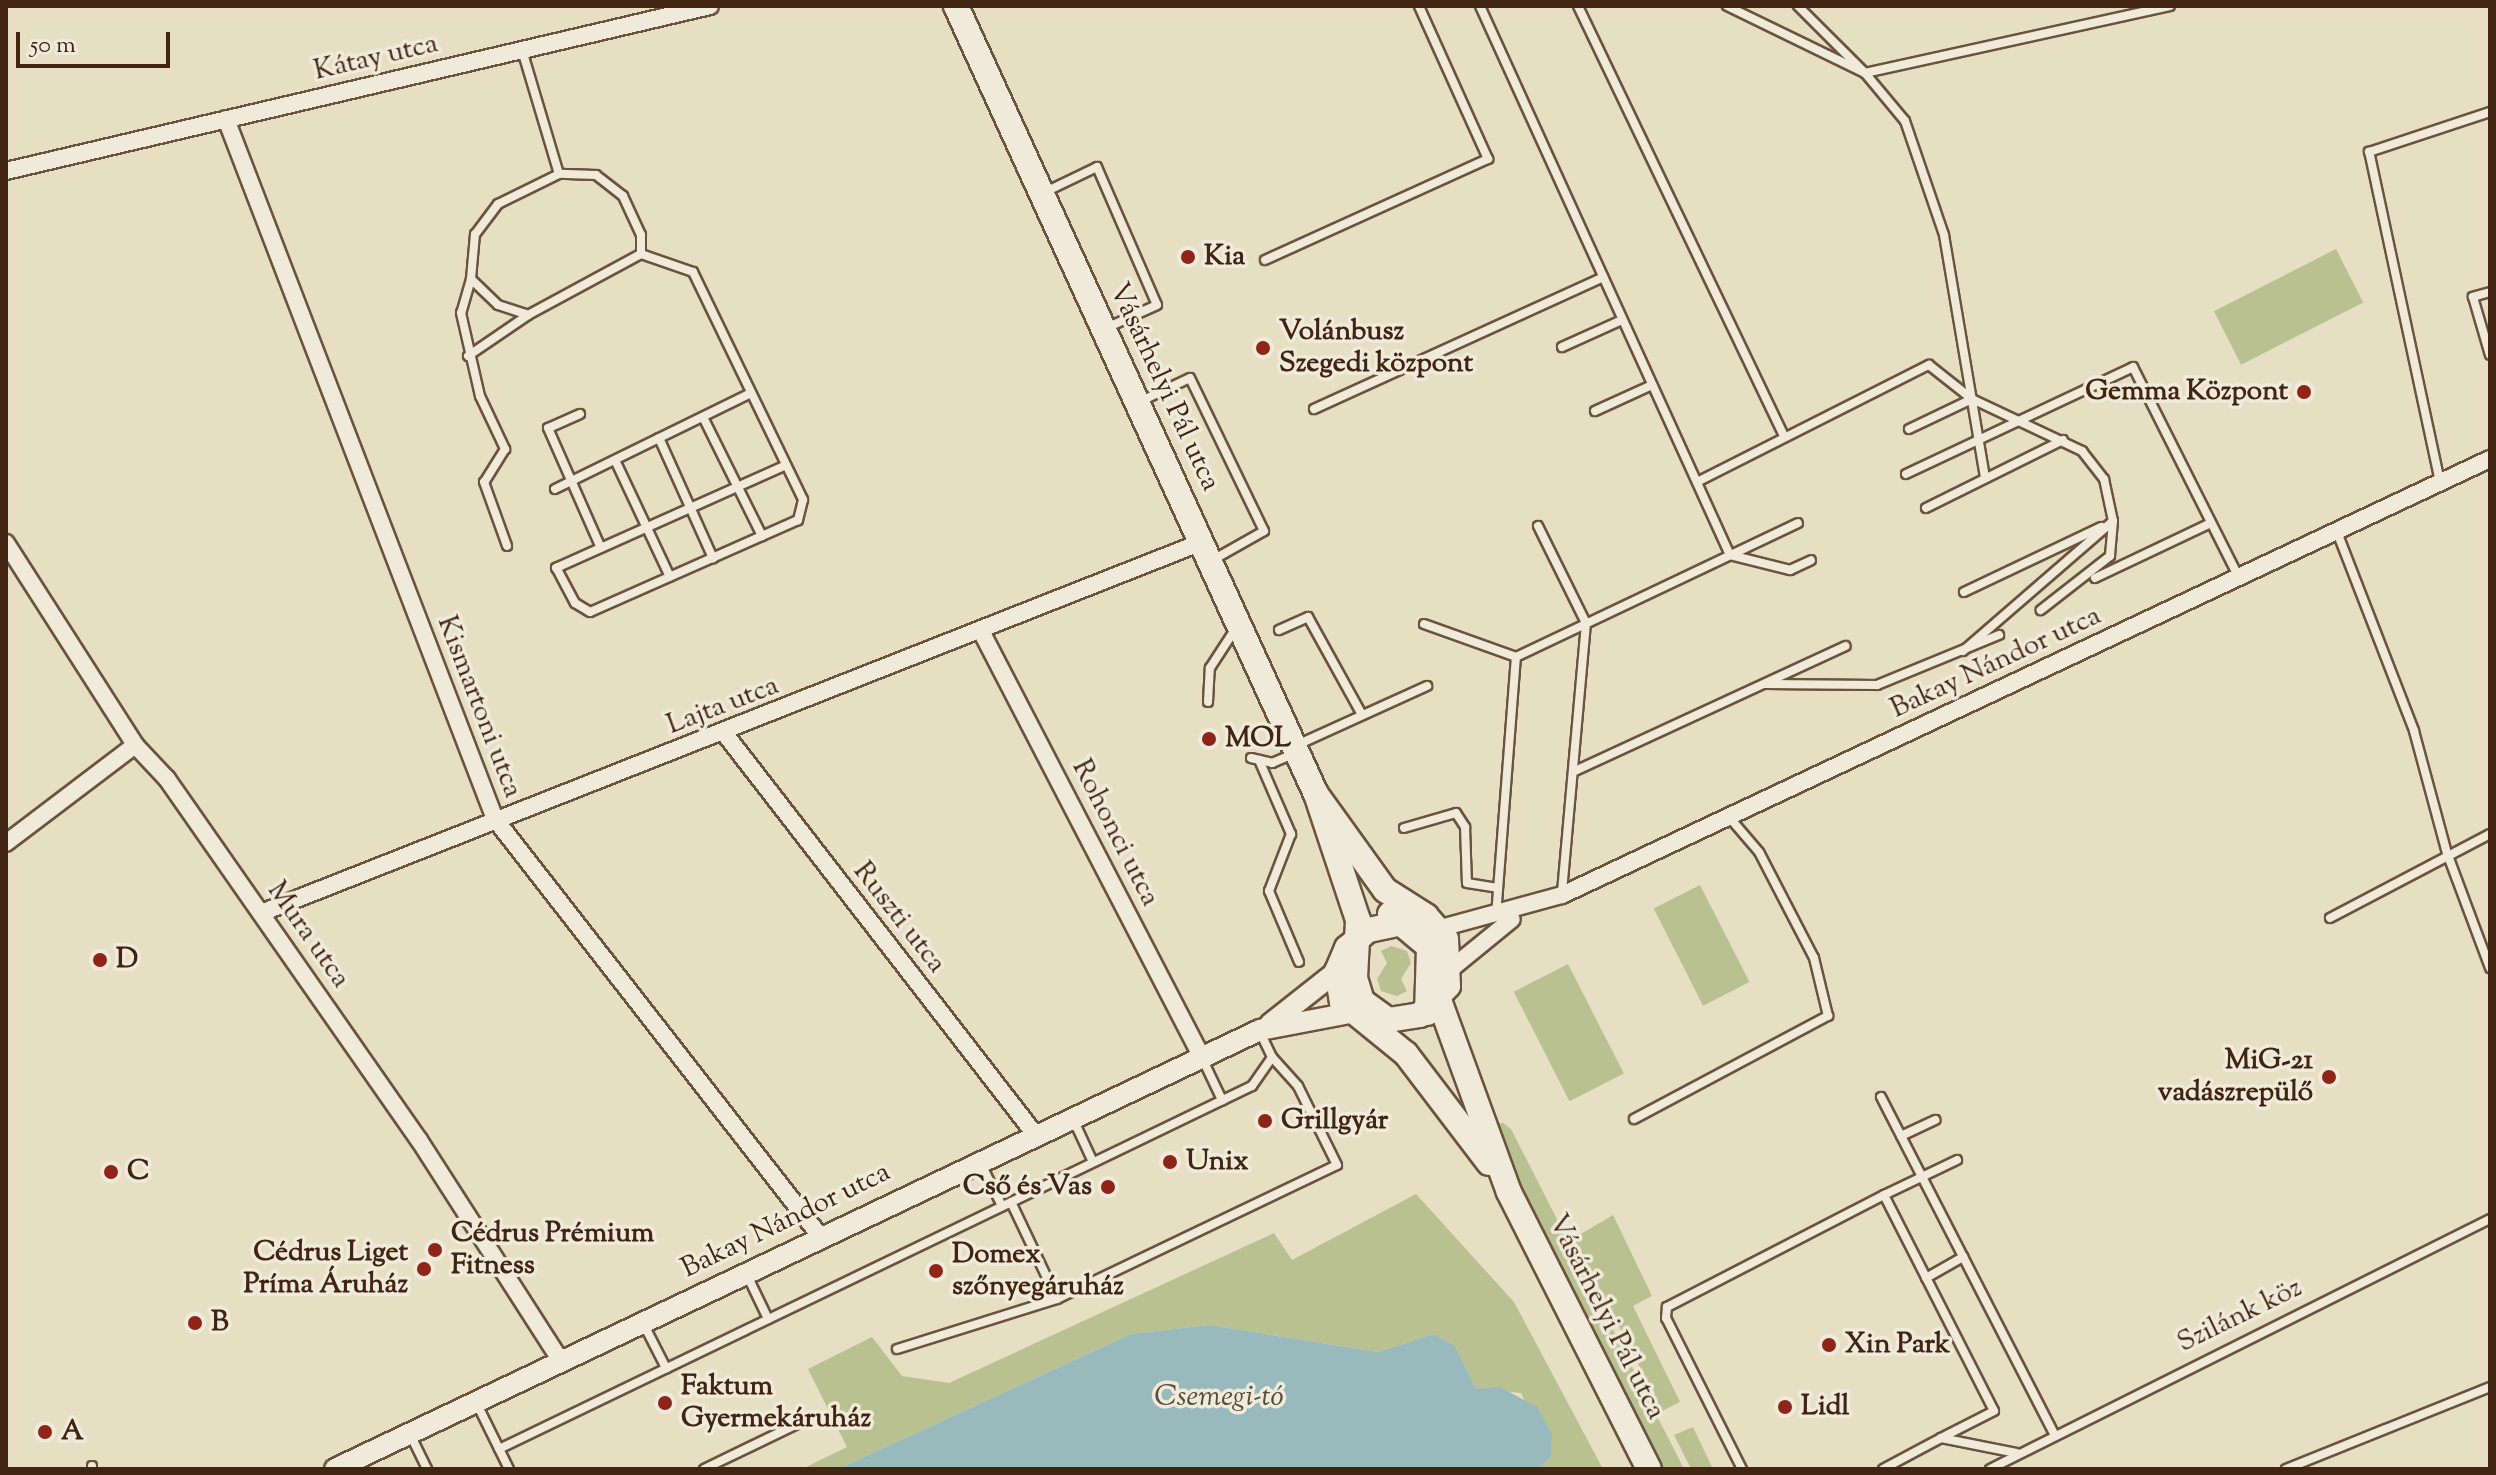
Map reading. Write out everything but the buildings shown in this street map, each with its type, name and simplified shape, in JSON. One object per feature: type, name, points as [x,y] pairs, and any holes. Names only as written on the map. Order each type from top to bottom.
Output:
[{"type":"main road","name":"Vásárhelyi Pál utca","points":[[956,6],[1316,794],[1355,854],[1421,929],[1433,964],[1433,1006],[1468,1084],[1509,1192],[1649,1469]]},
{"type":"main road","name":"Vásárhelyi Pál utca","points":[[1316,794],[1314,832],[1356,938],[1355,978],[1368,1013],[1435,1086],[1509,1192]]},
{"type":"main road","name":"Vásárhelyi Pál utca","points":[[1355,854],[1374,898],[1421,929]]},
{"type":"main road","points":[[1421,929],[1452,968],[1433,1006],[1368,1013],[1337,971],[1356,938],[1421,929]]},
{"type":"main road","name":"Vásárhelyi Pál utca","points":[[1368,1013],[1420,1051],[1435,1086]]},
{"type":"street","name":"Kátay utca","points":[[6,171],[522,50],[656,12],[710,6]]},
{"type":"street","name":"Kismartoni utca","points":[[226,119],[495,819],[820,1236]]},
{"type":"street","name":"Bakay Nándor utca","points":[[1421,929],[1496,919],[1562,895],[2490,459]]},
{"type":"street","name":"Mura utca","points":[[6,543],[135,745],[167,779],[261,913],[561,1361]]},
{"type":"street","name":"Lajta utca","points":[[261,913],[495,819],[725,734],[982,633],[1206,552]]},
{"type":"street","name":"Rohonci utca","points":[[982,633],[1202,1057]]},
{"type":"street","name":"Ruszti utca","points":[[725,734],[1034,1133]]},
{"type":"street","points":[[6,843],[135,745]]},
{"type":"street","name":"Bakay Nándor utca","points":[[1452,968],[1524,911]]},
{"type":"street","name":"Bakay Nándor utca","points":[[335,1469],[979,1159],[1262,1029],[1337,971]]},
{"type":"street","name":"Bakay Nándor utca","points":[[1262,1029],[1368,1013]]},
{"type":"lane","points":[[1265,260],[1488,159],[1419,6]]},
{"type":"lane","points":[[1480,6],[1730,555]]},
{"type":"lane","points":[[1578,6],[1784,436]]},
{"type":"lane","points":[[1727,6],[1865,73],[2170,6]]},
{"type":"lane","points":[[1798,6],[1865,73],[1905,121],[1939,220],[1985,478]]},
{"type":"lane","points":[[522,50],[559,174]]},
{"type":"lane","points":[[2440,483],[2369,152],[2490,112]]},
{"type":"lane","points":[[1042,194],[1097,167],[1157,305],[1104,329]]},
{"type":"lane","points":[[507,546],[484,482],[505,449],[468,356],[461,313],[471,279],[475,234],[498,204],[559,174],[596,175],[623,196],[641,235],[641,254]]},
{"type":"lane","points":[[468,356],[528,315],[641,254],[693,272],[803,500],[798,520],[590,612],[575,603],[556,568],[786,465]]},
{"type":"lane","points":[[1314,409],[1603,277]]},
{"type":"lane","points":[[471,279],[498,305],[528,315]]},
{"type":"lane","points":[[2490,292],[2473,297],[2490,355]]},
{"type":"lane","points":[[1562,347],[1622,320]]},
{"type":"lane","points":[[1697,482],[1929,365],[1972,399],[2063,440],[2095,463],[2113,521],[2110,556],[2084,583]]},
{"type":"lane","points":[[1906,474],[2133,367],[2239,579]]},
{"type":"lane","points":[[1138,402],[1190,378],[1264,531],[1206,552]]},
{"type":"lane","points":[[1595,411],[1652,385]]},
{"type":"lane","points":[[555,489],[751,393]]},
{"type":"lane","points":[[1909,429],[1972,399]]},
{"type":"lane","points":[[580,414],[548,428],[601,548]]},
{"type":"lane","points":[[703,417],[762,536]]},
{"type":"lane","points":[[659,438],[713,558]]},
{"type":"lane","points":[[1926,508],[2063,440]]},
{"type":"lane","points":[[615,460],[670,577]]},
{"type":"lane","points":[[1964,592],[2113,521]]},
{"type":"lane","points":[[1960,654],[2113,521]]},
{"type":"lane","points":[[1424,624],[1516,657],[1798,523]]},
{"type":"lane","points":[[2041,610],[2084,583],[2211,523]]},
{"type":"lane","points":[[1538,526],[1586,623],[1562,895]]},
{"type":"lane","points":[[2337,532],[2414,731],[2447,853],[2490,968]]},
{"type":"lane","points":[[1730,555],[1790,570],[1811,560]]},
{"type":"lane","points":[[1279,630],[1308,617],[1362,715]]},
{"type":"lane","points":[[1208,702],[1210,668],[1239,625]]},
{"type":"lane","points":[[1763,684],[1877,685],[1960,654],[1999,635]]},
{"type":"lane","points":[[1575,771],[1846,646]]},
{"type":"lane","points":[[1496,919],[1516,657]]},
{"type":"lane","points":[[1299,962],[1269,891],[1291,834],[1255,759],[1296,749],[1427,686]]},
{"type":"lane","points":[[1404,828],[1456,813],[1465,827],[1467,883],[1498,888]]},
{"type":"lane","points":[[1634,1119],[1828,1016],[1814,958],[1759,852],[1730,818]]},
{"type":"lane","points":[[2330,918],[2447,853],[2490,834]]},
{"type":"lane","points":[[897,1349],[1057,1299],[1337,1165],[1298,1086],[1272,1057],[1262,1029]]},
{"type":"lane","points":[[1202,1057],[1222,1100]]},
{"type":"lane","points":[[499,1449],[1252,1086],[1272,1057]]},
{"type":"lane","points":[[1881,1097],[2054,1434]]},
{"type":"lane","points":[[1072,1116],[1093,1162]]},
{"type":"lane","points":[[1901,1136],[1935,1120]]},
{"type":"lane","points":[[979,1159],[1007,1204],[1057,1299]]},
{"type":"lane","points":[[1742,1469],[1667,1307],[1957,1160]]},
{"type":"lane","points":[[1883,1469],[1994,1411],[1884,1195]]},
{"type":"lane","name":"Szilánk köz","points":[[1990,1469],[2054,1434],[2487,1220]]},
{"type":"lane","points":[[1926,1278],[1963,1257]]},
{"type":"lane","points":[[745,1272],[768,1319]]},
{"type":"lane","points":[[642,1322],[666,1368]]},
{"type":"lane","points":[[2286,1469],[2490,1387]]},
{"type":"lane","points":[[476,1402],[509,1469]]},
{"type":"lane","points":[[704,1469],[795,1425]]},
{"type":"lane","points":[[410,1433],[427,1469]]},
{"type":"lane","points":[[1941,1438],[2018,1453]]},
{"type":"green space","points":[[2336,249],[2363,302],[2241,365],[2214,311]]},
{"type":"green space","points":[[1700,885],[1749,982],[1703,1006],[1654,909]]},
{"type":"green space","points":[[1391,946],[1407,951],[1411,963],[1401,979],[1407,991],[1397,996],[1381,991],[1377,979],[1387,963],[1381,951]]},
{"type":"green space","points":[[1568,964],[1624,1074],[1569,1101],[1514,992]]},
{"type":"green space","points":[[1503,1123],[1511,1129],[1684,1469],[1660,1469],[1513,1180],[1492,1124]]},
{"type":"green space","points":[[1416,1194],[1514,1302],[1603,1469],[1538,1469],[1551,1457],[1521,1393],[1476,1389],[1455,1346],[1434,1334],[1378,1352],[1209,1325],[1131,1334],[838,1469],[802,1469],[847,1447],[808,1369],[872,1337],[902,1376],[949,1383],[1274,1233],[1292,1260]]},
{"type":"green space","points":[[1613,1215],[1652,1296],[1633,1306],[1680,1402],[1662,1411],[1574,1238]]},
{"type":"green space","points":[[1693,1427],[1713,1469],[1691,1469],[1674,1435]]},
{"type":"water","name":"Csemegi-tó","points":[[1209,1325],[1378,1352],[1434,1334],[1455,1346],[1476,1389],[1500,1387],[1537,1407],[1552,1434],[1551,1457],[1538,1469],[838,1469],[1131,1334]]},
{"type":"place","name":"Kia","points":[[1188,257]]},
{"type":"place","name":"Volánbusz Szegedi központ","points":[[1263,348]]},
{"type":"place","name":"Gemma Központ","points":[[2304,392]]},
{"type":"place","name":"MOL","points":[[1209,739]]},
{"type":"place","name":"D","points":[[100,960]]},
{"type":"place","name":"MiG-21 vadászrepülő","points":[[2329,1077]]},
{"type":"place","name":"Grillgyár","points":[[1265,1121]]},
{"type":"place","name":"Unix","points":[[1170,1162]]},
{"type":"place","name":"C","points":[[111,1172]]},
{"type":"place","name":"Cső és Vas","points":[[1108,1187]]},
{"type":"place","name":"Cédrus Prémium Fitness","points":[[435,1250]]},
{"type":"place","name":"Cédrus Liget Príma Áruház","points":[[424,1269]]},
{"type":"place","name":"Domex szőnyegáruház","points":[[936,1271]]},
{"type":"place","name":"B","points":[[195,1323]]},
{"type":"place","name":"Xin Park","points":[[1829,1345]]},
{"type":"place","name":"Faktum Gyermekáruház","points":[[665,1403]]},
{"type":"place","name":"Lidl","points":[[1785,1407]]},
{"type":"place","name":"A","points":[[45,1432]]}]
